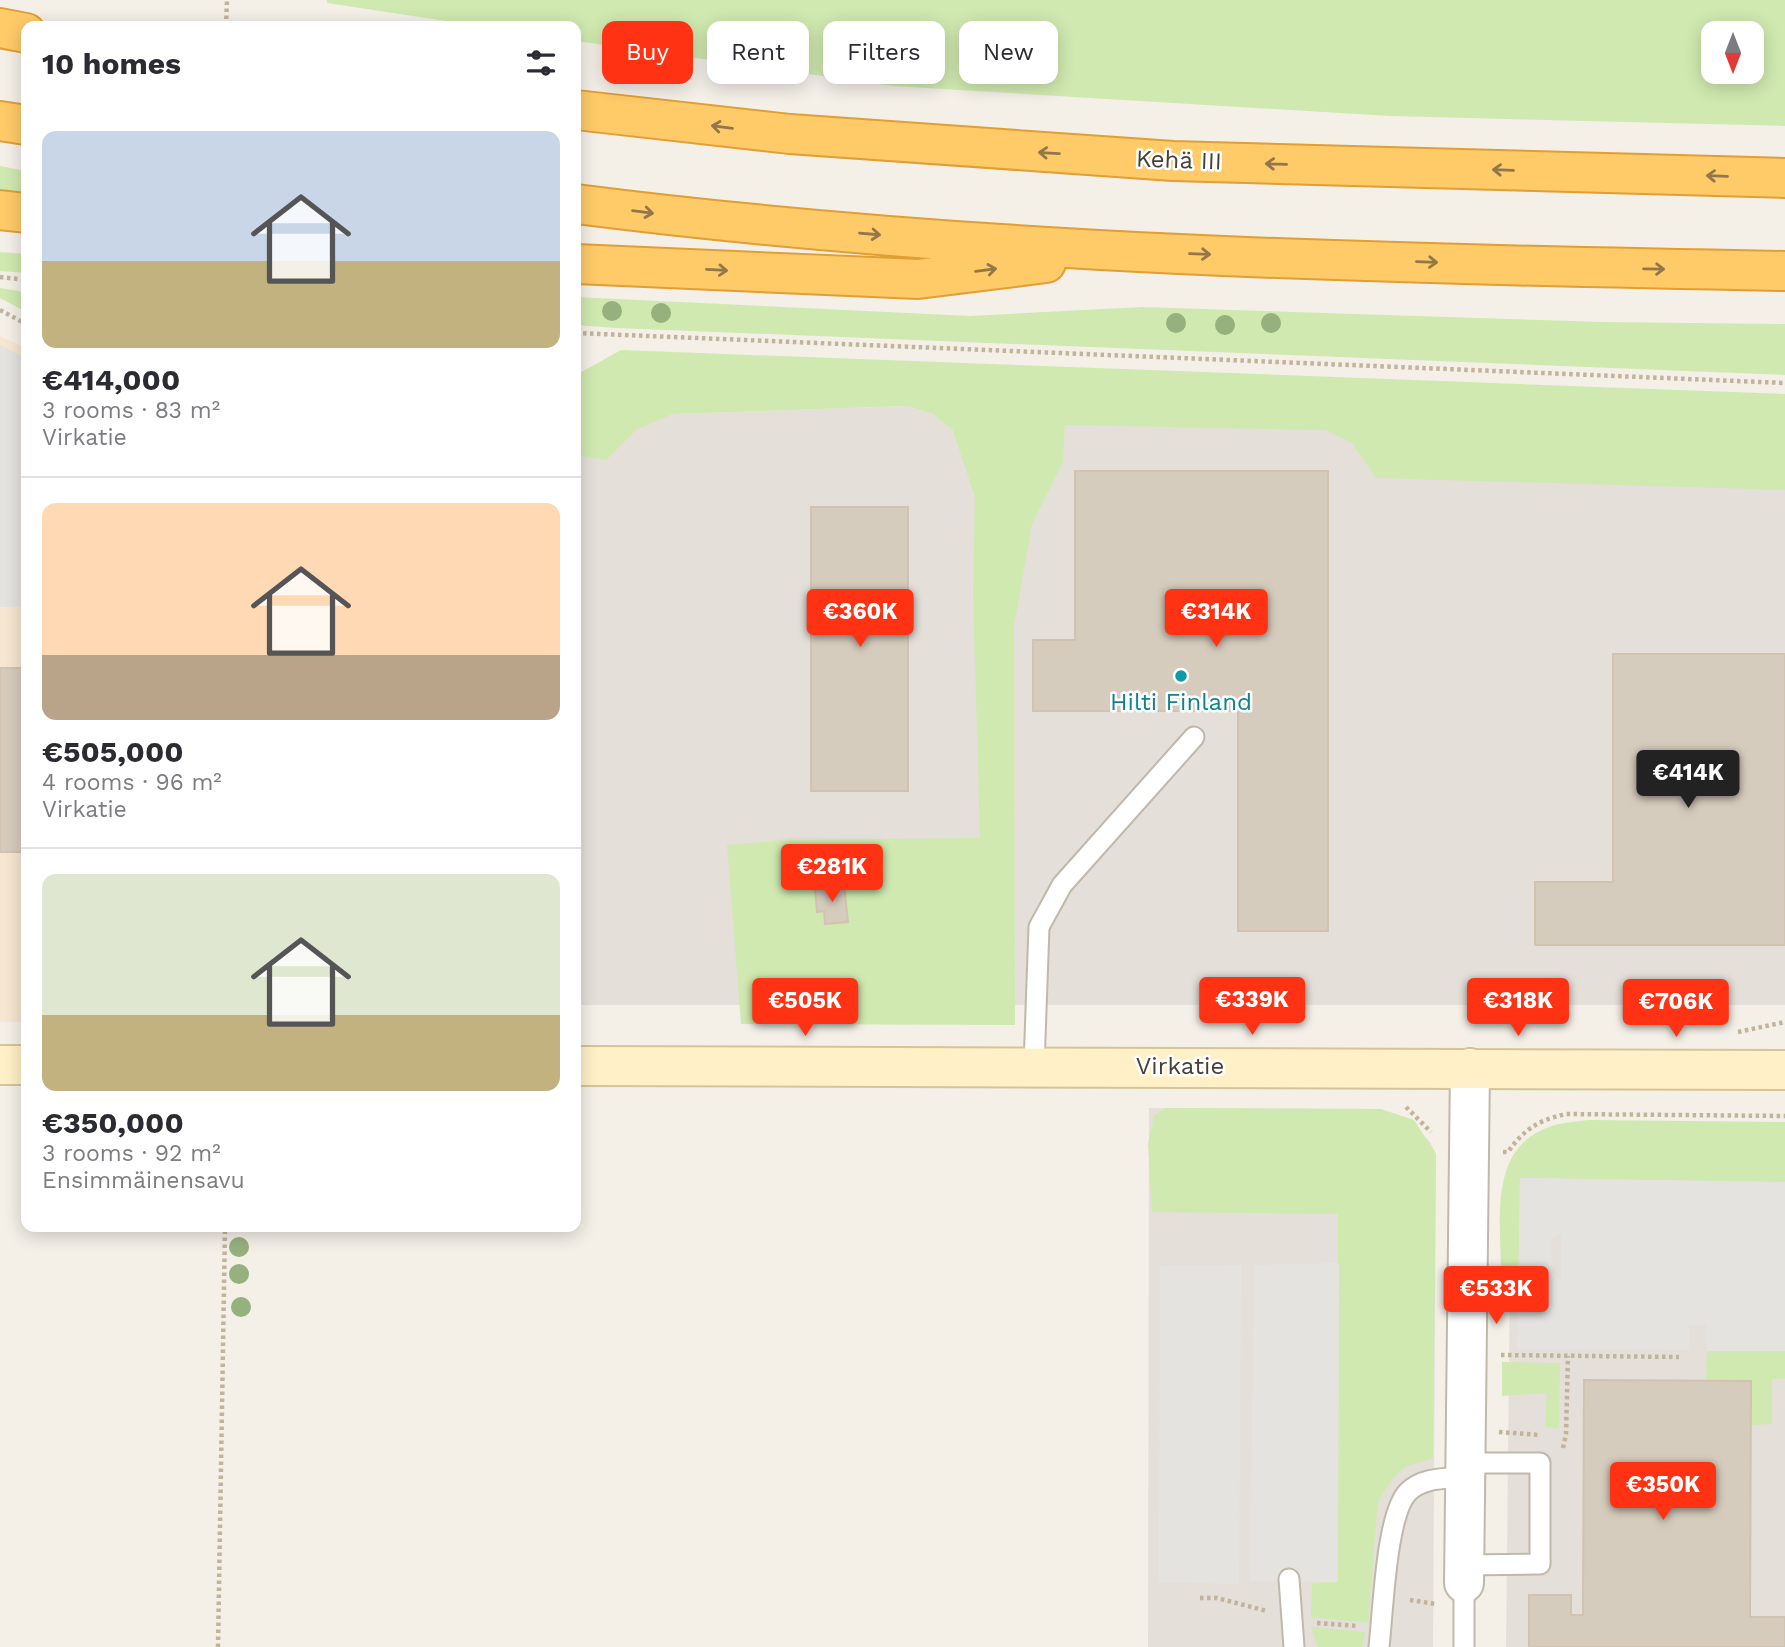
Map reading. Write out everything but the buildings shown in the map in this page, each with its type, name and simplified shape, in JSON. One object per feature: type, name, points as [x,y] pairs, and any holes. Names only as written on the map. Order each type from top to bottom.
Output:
[{"type":"highway","points":[[0,28],[21,32]]},
{"type":"highway","name":"Kehä III","points":[[581,111],[790,134],[1160,160],[1785,178]]},
{"type":"highway","points":[[0,121],[21,124]]},
{"type":"highway","points":[[581,205],[894,236],[1131,251],[1785,271]]},
{"type":"highway","points":[[0,210],[21,213]]},
{"type":"highway","points":[[0,233],[21,235]]},
{"type":"highway","points":[[581,264],[918,279],[1131,251]]},
{"type":"street","points":[[0,1065],[21,1065]]},
{"type":"street","name":"Virkatie","points":[[581,1066],[1785,1070]]},
{"type":"street","points":[[1456,1584],[1465,1470],[1470,1068]]},
{"type":"lane","points":[[1034,1066],[1039,927],[1062,886],[1194,737]]},
{"type":"lane","points":[[1379,1647],[1395,1516],[1408,1492],[1429,1480],[1465,1470],[1539,1462],[1539,1564],[1456,1584],[1464,1647]]},
{"type":"lane","points":[[1289,1578],[1294,1647]]},
{"type":"path","points":[[226,21],[227,0]]},
{"type":"path","points":[[0,277],[21,280]]},
{"type":"path","points":[[0,310],[21,321]]},
{"type":"path","points":[[581,333],[1785,383]]},
{"type":"path","points":[[1469,1150],[1508,1152],[1520,1135],[1541,1120],[1566,1114],[1785,1116]]},
{"type":"path","points":[[218,1647],[225,1232]]},
{"type":"path","points":[[1496,1355],[1679,1357]]},
{"type":"path","points":[[1563,1448],[1566,1434],[1568,1356]]},
{"type":"path","points":[[1407,1600],[1456,1584]]},
{"type":"shaded area","points":[[0,336],[21,346],[21,1022],[0,1022]]},
{"type":"shaded area","points":[[0,345],[21,356],[21,607],[0,607]]},
{"type":"shaded area","points":[[907,406],[933,414],[953,431],[964,459],[1062,462],[1065,425],[1785,430],[1785,1005],[581,1005],[581,423],[673,414]]},
{"type":"shaded area","points":[[1149,1108],[1381,1109],[1415,1126],[1430,1142],[1436,1154],[1433,1647],[1148,1647]]},
{"type":"shaded area","points":[[1785,1128],[1785,1647],[1506,1647],[1511,1172]]},
{"type":"shaded area","points":[[1520,1178],[1785,1182],[1785,1351],[1707,1351],[1706,1325],[1689,1325],[1689,1350],[1517,1349]],"holes":[[[1561,1234],[1561,1279],[1552,1273],[1551,1240]]]},
{"type":"shaded area","points":[[1339,1263],[1338,1582],[1250,1581],[1254,1265]]},
{"type":"shaded area","points":[[1241,1265],[1239,1584],[1159,1582],[1160,1266]]},
{"type":"green space","points":[[327,0],[1785,0],[1785,126],[1390,116],[893,86],[879,84],[945,84],[945,21],[823,21],[823,76],[809,74],[809,21],[707,21],[707,60],[693,58],[693,21],[602,21],[602,45],[581,42],[581,21],[446,21],[327,3]]},
{"type":"green space","points":[[0,166],[21,170],[21,198],[0,195]]},
{"type":"green space","points":[[0,252],[21,254],[21,273],[0,271]]},
{"type":"green space","points":[[0,288],[21,291],[21,309],[0,298]]},
{"type":"green space","points":[[581,297],[970,316],[1142,307],[1603,322],[1785,324],[1785,375],[581,325]]},
{"type":"green space","points":[[621,350],[1785,394],[1785,490],[1376,478],[1352,443],[1325,430],[1065,425],[1063,462],[1032,524],[1014,626],[1015,1025],[741,1024],[727,845],[788,840],[980,838],[973,594],[975,497],[953,431],[933,414],[907,406],[673,414],[637,429],[606,460],[581,456],[581,372]]},
{"type":"green space","points":[[1165,1108],[1381,1109],[1414,1120],[1436,1154],[1433,1458],[1405,1467],[1392,1479],[1378,1502],[1368,1623],[1311,1617],[1312,1583],[1338,1582],[1338,1214],[1152,1212],[1148,1144],[1154,1116]]},
{"type":"green space","points":[[1588,1120],[1785,1122],[1785,1182],[1520,1178],[1519,1280],[1514,1286],[1507,1286],[1501,1280],[1500,1218],[1505,1176],[1512,1158],[1523,1143],[1545,1128]]},
{"type":"green space","points":[[1707,1351],[1785,1351],[1785,1379],[1772,1379],[1772,1424],[1750,1425],[1750,1381],[1706,1380]]},
{"type":"green space","points":[[1502,1362],[1560,1363],[1559,1428],[1546,1427],[1547,1393],[1502,1396]]},
{"type":"green space","points":[[1311,1627],[1365,1632],[1362,1647],[1318,1647]]},
{"type":"place","name":"Hilti Finland","points":[[1181,676]]}]
